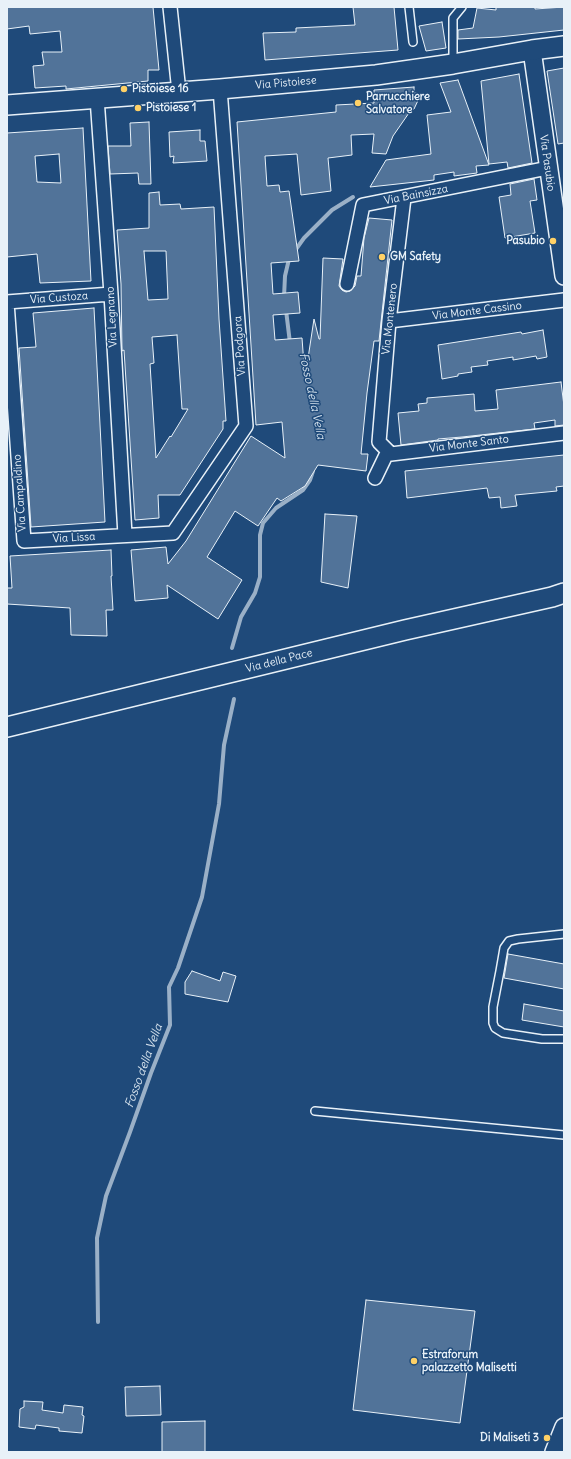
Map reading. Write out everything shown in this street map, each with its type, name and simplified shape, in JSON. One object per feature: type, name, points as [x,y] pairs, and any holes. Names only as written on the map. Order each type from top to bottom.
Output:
[{"type":"main road","name":"Via Pistoiese","points":[[7,105],[220,89],[376,75],[564,46]]},
{"type":"main road","name":"Via della Pace","points":[[7,728],[404,630],[560,595]]},
{"type":"street","points":[[170,7],[179,92]]},
{"type":"street","name":"Via Pasubio","points":[[532,50],[564,276]]},
{"type":"street","name":"Via Podgora","points":[[125,535],[173,532],[246,426],[220,89]]},
{"type":"street","name":"Via Legnano","points":[[97,98],[111,294],[125,535]]},
{"type":"street","name":"Via Bainsizza","points":[[347,284],[363,205],[548,168]]},
{"type":"street","name":"Via Montenero","points":[[388,451],[379,442],[389,321],[404,198]]},
{"type":"street","name":"Via Custoza","points":[[8,302],[111,294]]},
{"type":"street","name":"Via Monte Cassino","points":[[389,321],[564,300]]},
{"type":"street","name":"Via Campaldino","points":[[8,302],[24,541]]},
{"type":"street","name":"Via Monte Santo","points":[[388,451],[391,454],[564,433]]},
{"type":"street","points":[[375,478],[388,451]]},
{"type":"street","name":"Via Lissa","points":[[24,541],[125,535]]},
{"type":"street","points":[[554,1452],[564,1427]]},
{"type":"lane","points":[[409,7],[412,42]]},
{"type":"lane","points":[[453,64],[453,18],[462,7]]},
{"type":"lane","points":[[564,934],[509,941],[504,948],[493,1007],[493,1023],[496,1028],[503,1033],[542,1039],[564,1039]]},
{"type":"lane","points":[[315,1111],[564,1135]]},
{"type":"building","points":[[7,7],[153,7],[159,70],[148,70],[148,81],[66,89],[66,86],[35,88],[33,66],[44,65],[42,52],[62,52],[60,31],[30,34],[29,26],[7,29]]},
{"type":"building","points":[[353,7],[394,7],[398,50],[265,60],[263,33],[296,32],[296,28],[355,25]]},
{"type":"building","points":[[496,7],[535,7],[535,9],[564,7],[564,30],[499,37],[458,39],[458,30],[473,28],[477,8],[496,10]]},
{"type":"building","points":[[442,22],[446,48],[426,51],[419,26]]},
{"type":"building","points":[[564,68],[564,143],[558,144],[547,71]]},
{"type":"building","points":[[519,74],[532,163],[508,168],[507,162],[489,164],[481,81]]},
{"type":"building","points":[[458,80],[489,165],[476,166],[477,173],[454,176],[454,172],[434,175],[434,180],[370,187],[386,160],[431,154],[427,115],[451,112],[440,83]]},
{"type":"building","points":[[414,87],[414,93],[421,94],[414,109],[411,110],[393,136],[386,154],[372,153],[374,134],[351,135],[352,155],[328,158],[331,191],[301,195],[297,154],[265,156],[267,186],[279,185],[280,192],[289,191],[299,261],[271,263],[273,294],[298,292],[300,313],[273,315],[275,340],[302,338],[304,365],[307,365],[314,319],[320,339],[323,258],[343,259],[339,286],[346,292],[350,291],[355,286],[357,276],[361,276],[364,238],[369,218],[392,220],[379,341],[374,341],[367,393],[361,454],[368,454],[366,471],[318,465],[305,486],[281,501],[277,498],[258,526],[235,511],[207,557],[242,580],[218,619],[167,585],[168,598],[135,601],[131,550],[166,547],[168,564],[186,541],[251,436],[285,458],[282,422],[256,425],[237,122],[336,112],[336,105],[374,103],[374,90]]},
{"type":"building","points":[[149,122],[151,184],[139,184],[138,173],[110,174],[108,146],[131,146],[130,123]]},
{"type":"building","points":[[83,128],[91,281],[40,283],[37,254],[7,257],[7,133]],"holes":[[[59,154],[61,183],[37,182],[35,156]]]},
{"type":"building","points":[[200,130],[200,141],[205,141],[207,161],[173,163],[174,156],[170,157],[169,132]]},
{"type":"building","points":[[534,179],[537,200],[530,201],[535,233],[505,238],[499,197],[511,195],[510,184]]},
{"type":"building","points":[[159,192],[160,205],[180,204],[181,209],[214,207],[219,319],[226,421],[223,421],[223,429],[180,495],[158,495],[159,518],[135,520],[124,350],[122,351],[121,284],[117,230],[149,228],[149,193]],"holes":[[[144,251],[166,251],[168,299],[148,300]],[[177,335],[182,409],[188,409],[156,458],[150,364],[154,363],[152,337]]]},
{"type":"building","points":[[94,308],[105,522],[31,527],[19,348],[36,347],[33,313]]},
{"type":"building","points":[[543,330],[547,357],[537,359],[536,356],[513,360],[513,357],[487,361],[488,365],[471,367],[472,372],[458,374],[458,376],[442,379],[438,345]]},
{"type":"building","points":[[561,382],[564,406],[564,425],[555,426],[555,420],[534,423],[535,429],[438,439],[401,445],[398,413],[419,411],[418,404],[427,403],[427,398],[474,394],[475,411],[498,409],[496,390]]},
{"type":"building","points":[[564,455],[564,486],[556,487],[557,491],[515,495],[517,506],[501,508],[500,497],[489,498],[487,488],[407,498],[405,471]]},
{"type":"building","points":[[325,514],[357,516],[348,588],[321,582]]},
{"type":"building","points":[[111,550],[113,610],[106,610],[107,636],[71,635],[70,608],[7,604],[7,588],[12,588],[10,556]]},
{"type":"building","points":[[508,954],[564,964],[564,989],[504,978]]},
{"type":"building","points":[[192,971],[220,981],[223,972],[236,976],[228,1002],[185,994],[185,982]]},
{"type":"building","points":[[524,1004],[564,1011],[564,1027],[522,1020]]},
{"type":"building","name":"Estraforum palazzetto Malisetti","points":[[366,1300],[475,1311],[460,1423],[353,1410]]},
{"type":"building","points":[[160,1386],[161,1415],[126,1416],[125,1387]]},
{"type":"building","points":[[24,1401],[43,1402],[42,1410],[63,1413],[64,1405],[83,1407],[82,1415],[84,1416],[82,1433],[59,1431],[59,1428],[36,1425],[35,1429],[19,1427],[20,1409],[24,1407]]},
{"type":"building","points":[[205,1421],[205,1452],[162,1452],[162,1422]]},
{"type":"waterway","name":"Fosso della Vella","points":[[294,252],[304,238],[332,210],[353,197]]},
{"type":"waterway","name":"Fosso della Vella","points":[[284,297],[285,276],[289,259]]},
{"type":"waterway","name":"Fosso della Vella","points":[[286,310],[290,343]]},
{"type":"waterway","name":"Fosso della Vella","points":[[232,648],[241,617],[255,593],[260,577],[260,535],[263,523],[276,508],[303,490],[310,480],[313,471]]},
{"type":"waterway","name":"Fosso della Vella","points":[[98,1322],[97,1238],[106,1196],[170,1025],[169,987],[178,968],[202,897],[219,804],[224,745],[234,699]]},
{"type":"place","name":"Pistoiese 16","points":[[124,89]]},
{"type":"place","name":"Parrucchiere Salvatore","points":[[358,103]]},
{"type":"place","name":"Pistoiese 1","points":[[138,108]]},
{"type":"place","name":"Pasubio","points":[[553,241]]},
{"type":"place","name":"GM Safety","points":[[382,257]]},
{"type":"place","name":"Estraforum palazzetto Malisetti","points":[[414,1361]]},
{"type":"place","name":"Di Maliseti 3","points":[[547,1438]]}]
